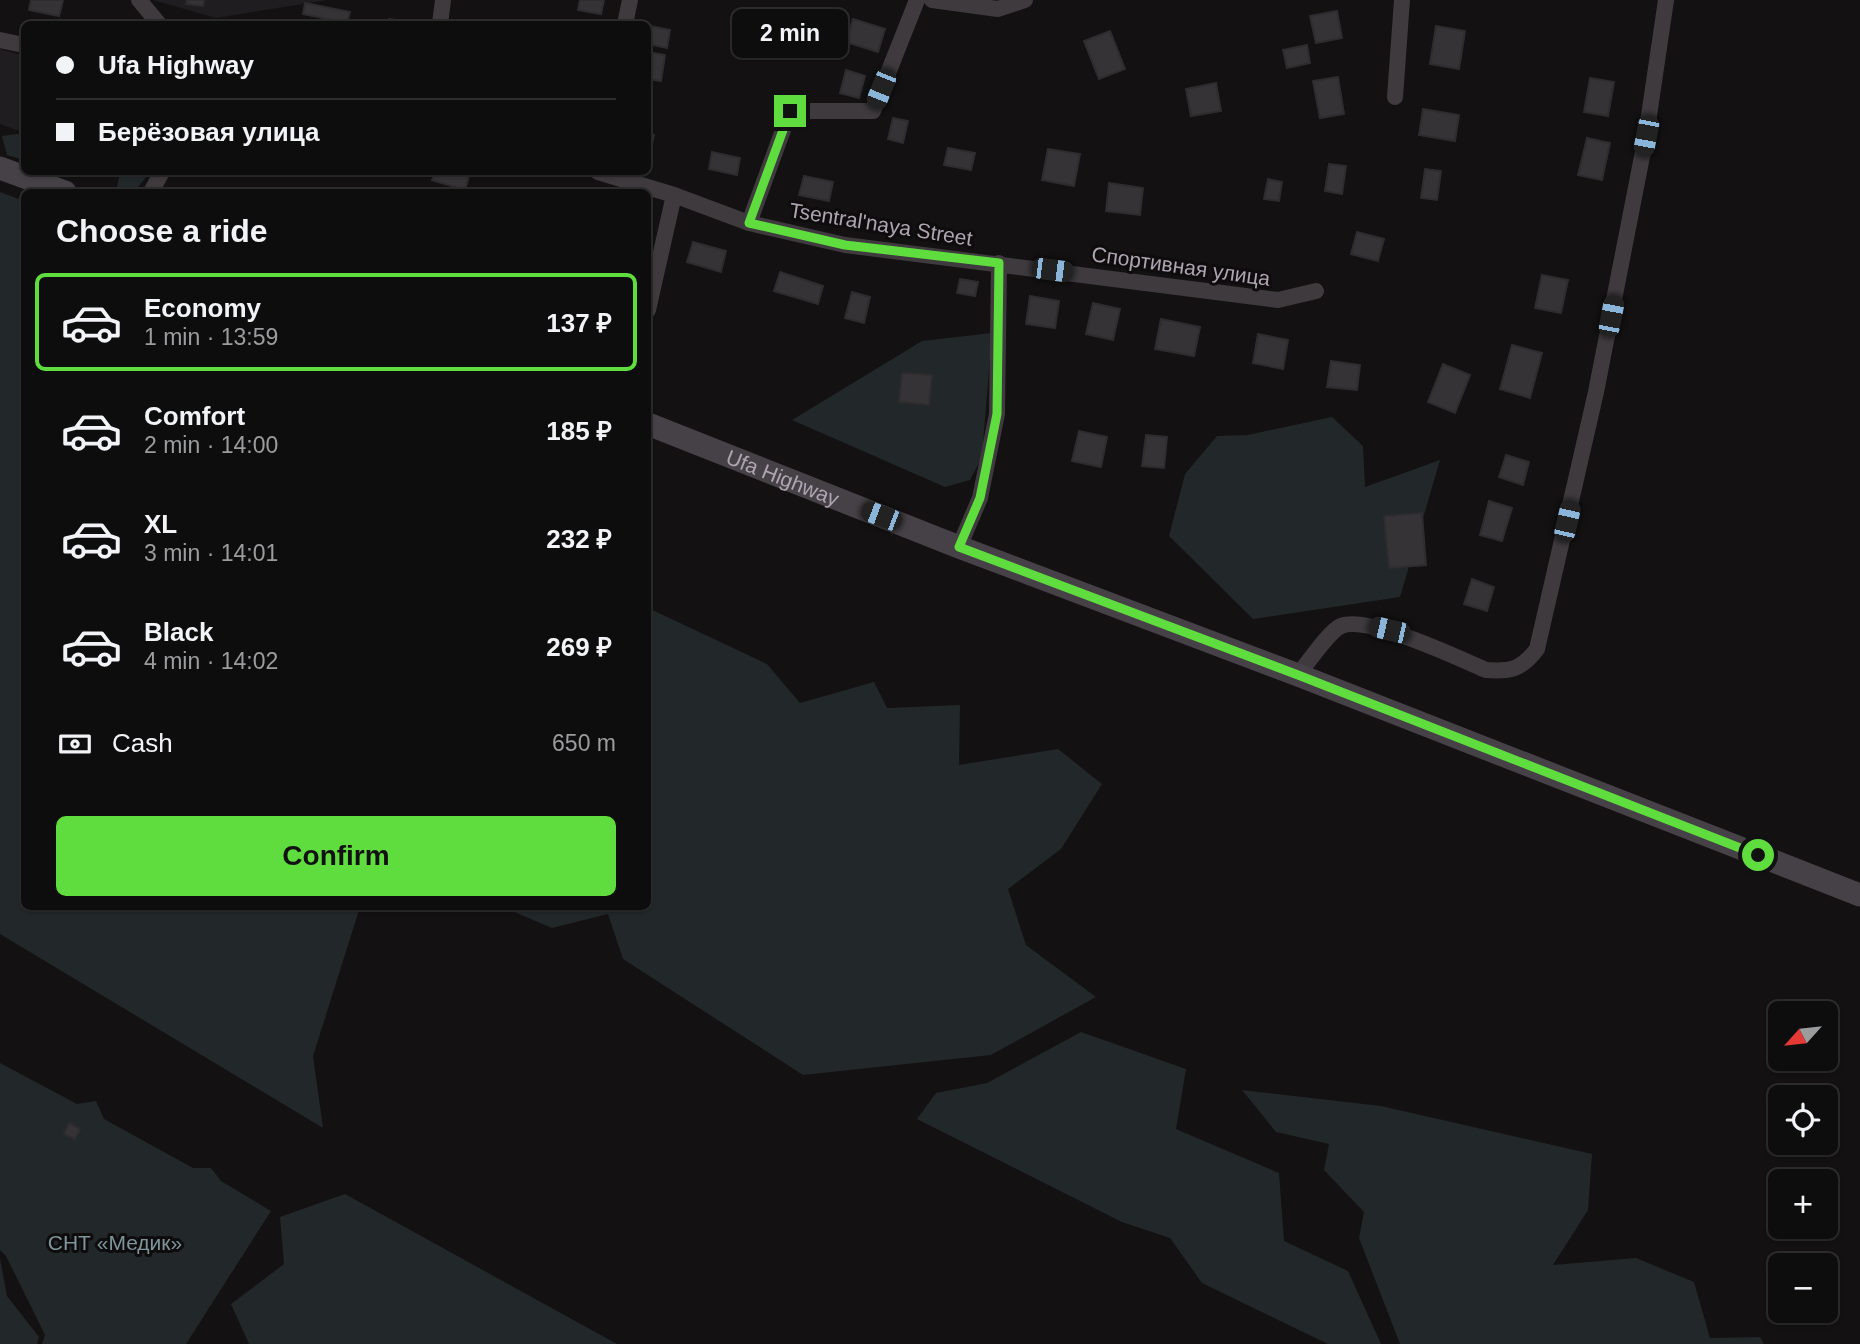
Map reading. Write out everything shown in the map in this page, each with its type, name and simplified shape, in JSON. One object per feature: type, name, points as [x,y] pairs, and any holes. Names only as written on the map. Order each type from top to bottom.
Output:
[{"type":"main road","points":[[0,168],[57,189]]},
{"type":"main road","name":"Ufa Highway","points":[[651,426],[1860,895]]},
{"type":"street","points":[[139,0],[156,21]]},
{"type":"street","points":[[440,21],[443,0]]},
{"type":"street","points":[[626,21],[630,0]]},
{"type":"street","points":[[749,223],[790,111],[873,111],[917,0]]},
{"type":"street","points":[[932,0],[998,9],[1025,0]]},
{"type":"street","points":[[1395,97],[1402,0]]},
{"type":"street","points":[[1298,675],[1322,644],[1341,626],[1365,625],[1389,630],[1486,670],[1503,671],[1519,667],[1529,660],[1537,649],[1596,392],[1646,136],[1666,0]]},
{"type":"street","points":[[0,40],[21,44]]},
{"type":"street","name":"Tsentral'naya Street","points":[[608,175],[674,195],[749,223],[845,245],[999,263]]},
{"type":"street","points":[[651,297],[674,195]]},
{"type":"street","points":[[959,547],[980,498],[997,414],[999,263]]},
{"type":"street","name":"Спортивная улица","points":[[999,263],[1278,300],[1316,291]]},
{"type":"shaded area","points":[[153,0],[327,0],[216,18]]},
{"type":"shaded area","points":[[0,49],[21,55],[21,132],[0,124]]},
{"type":"green space","points":[[21,133],[21,159],[7,155],[2,136]]},
{"type":"green space","points":[[119,175],[148,175],[136,189],[117,187]]},
{"type":"green space","points":[[0,192],[21,200],[21,910],[359,910],[313,1056],[323,1128],[0,934]]},
{"type":"green space","points":[[992,333],[982,457],[970,480],[945,487],[792,420],[922,341]]},
{"type":"green space","points":[[1332,417],[1363,446],[1365,487],[1440,460],[1400,597],[1253,619],[1169,536],[1185,474],[1217,436],[1248,435]]},
{"type":"green space","points":[[651,609],[767,664],[800,703],[874,682],[887,708],[960,705],[959,765],[1058,749],[1102,784],[1061,849],[1008,889],[1026,945],[1096,997],[991,1055],[803,1075],[623,959],[608,914],[552,928],[510,910],[651,910]]},
{"type":"green space","points":[[1081,1032],[1186,1069],[1176,1129],[1279,1173],[1284,1241],[1348,1271],[1381,1344],[1328,1344],[1202,1283],[1170,1238],[1122,1222],[917,1119],[936,1093],[987,1083]]},
{"type":"green space","name":"СНТ «Медик»","points":[[0,1063],[77,1104],[96,1101],[104,1119],[193,1168],[211,1168],[221,1181],[271,1211],[186,1344],[42,1344],[45,1335],[6,1256],[0,1250]]},
{"type":"green space","points":[[1242,1090],[1381,1106],[1592,1154],[1588,1210],[1553,1265],[1636,1258],[1694,1282],[1710,1338],[1760,1337],[1764,1344],[1400,1344],[1359,1238],[1364,1212],[1324,1170],[1329,1144],[1276,1132]]},
{"type":"green space","points":[[345,1194],[617,1344],[249,1344],[231,1304],[284,1264],[280,1217]]},
{"type":"green space","points":[[0,1258],[7,1296],[39,1337],[37,1344],[0,1344]]},
{"type":"building","points":[[31,0],[63,0],[59,16],[29,10]]},
{"type":"building","points":[[187,0],[204,0],[203,6],[186,4]]},
{"type":"building","points":[[580,0],[604,0],[601,14],[578,10]]},
{"type":"building","points":[[305,3],[350,12],[348,21],[303,14]]},
{"type":"building","points":[[1337,11],[1342,38],[1316,43],[1310,16]]},
{"type":"building","points":[[853,19],[885,29],[878,52],[846,42]]},
{"type":"building","points":[[651,26],[670,30],[667,48],[651,45]]},
{"type":"building","points":[[1436,26],[1465,31],[1459,69],[1430,64]]},
{"type":"building","points":[[1110,31],[1125,69],[1099,79],[1084,41]]},
{"type":"building","points":[[1307,45],[1310,63],[1287,68],[1283,50]]},
{"type":"building","points":[[651,53],[665,55],[661,81],[651,79]]},
{"type":"building","points":[[846,70],[865,76],[859,98],[840,93]]},
{"type":"building","points":[[1338,77],[1344,114],[1320,118],[1313,81]]},
{"type":"building","points":[[1590,78],[1614,82],[1608,116],[1584,112]]},
{"type":"building","points":[[1216,83],[1221,111],[1191,116],[1186,89]]},
{"type":"building","points":[[1423,109],[1459,115],[1455,141],[1419,135]]},
{"type":"building","points":[[893,118],[908,121],[903,143],[888,139]]},
{"type":"building","points":[[1587,138],[1610,143],[1602,180],[1578,175]]},
{"type":"building","points":[[948,148],[975,153],[971,170],[944,165]]},
{"type":"building","points":[[1048,149],[1080,154],[1074,186],[1042,180]]},
{"type":"building","points":[[712,152],[740,158],[737,175],[709,169]]},
{"type":"building","points":[[1329,164],[1346,166],[1342,194],[1325,191]]},
{"type":"building","points":[[1425,169],[1441,171],[1437,200],[1421,198]]},
{"type":"building","points":[[434,175],[469,175],[465,189],[432,180]]},
{"type":"building","points":[[804,176],[833,182],[829,201],[799,195]]},
{"type":"building","points":[[1268,179],[1282,182],[1279,201],[1264,199]]},
{"type":"building","points":[[1109,183],[1143,188],[1140,215],[1106,211]]},
{"type":"building","points":[[1357,232],[1384,239],[1378,261],[1351,254]]},
{"type":"building","points":[[693,242],[726,251],[721,272],[687,262]]},
{"type":"building","points":[[780,272],[823,286],[818,304],[774,291]]},
{"type":"building","points":[[1542,275],[1568,280],[1561,313],[1535,308]]},
{"type":"building","points":[[960,279],[978,282],[975,296],[957,293]]},
{"type":"building","points":[[852,292],[870,297],[864,323],[845,318]]},
{"type":"building","points":[[1030,296],[1059,301],[1055,328],[1026,324]]},
{"type":"building","points":[[1093,303],[1120,309],[1113,340],[1086,334]]},
{"type":"building","points":[[1161,319],[1200,327],[1194,356],[1155,349]]},
{"type":"building","points":[[1258,334],[1288,340],[1283,369],[1253,363]]},
{"type":"building","points":[[1512,345],[1542,353],[1530,398],[1500,389]]},
{"type":"building","points":[[1331,361],[1360,365],[1357,390],[1327,387]]},
{"type":"building","points":[[1443,364],[1470,375],[1455,413],[1428,402]]},
{"type":"building","points":[[902,373],[932,375],[929,405],[899,402]]},
{"type":"building","points":[[1079,431],[1107,437],[1101,467],[1072,461]]},
{"type":"building","points":[[1146,435],[1167,437],[1164,468],[1142,466]]},
{"type":"building","points":[[1506,455],[1529,462],[1523,485],[1499,477]]},
{"type":"building","points":[[1489,501],[1512,508],[1502,541],[1480,535]]},
{"type":"building","points":[[1422,513],[1426,565],[1389,568],[1384,516]]},
{"type":"building","points":[[1472,579],[1494,587],[1487,611],[1464,604]]},
{"type":"building","points":[[69,1123],[80,1129],[75,1139],[64,1134]]},
{"type":"route","points":[[790,111],[749,223],[845,245],[999,263],[997,414],[980,498],[959,547],[1298,675],[1758,855]]}]
